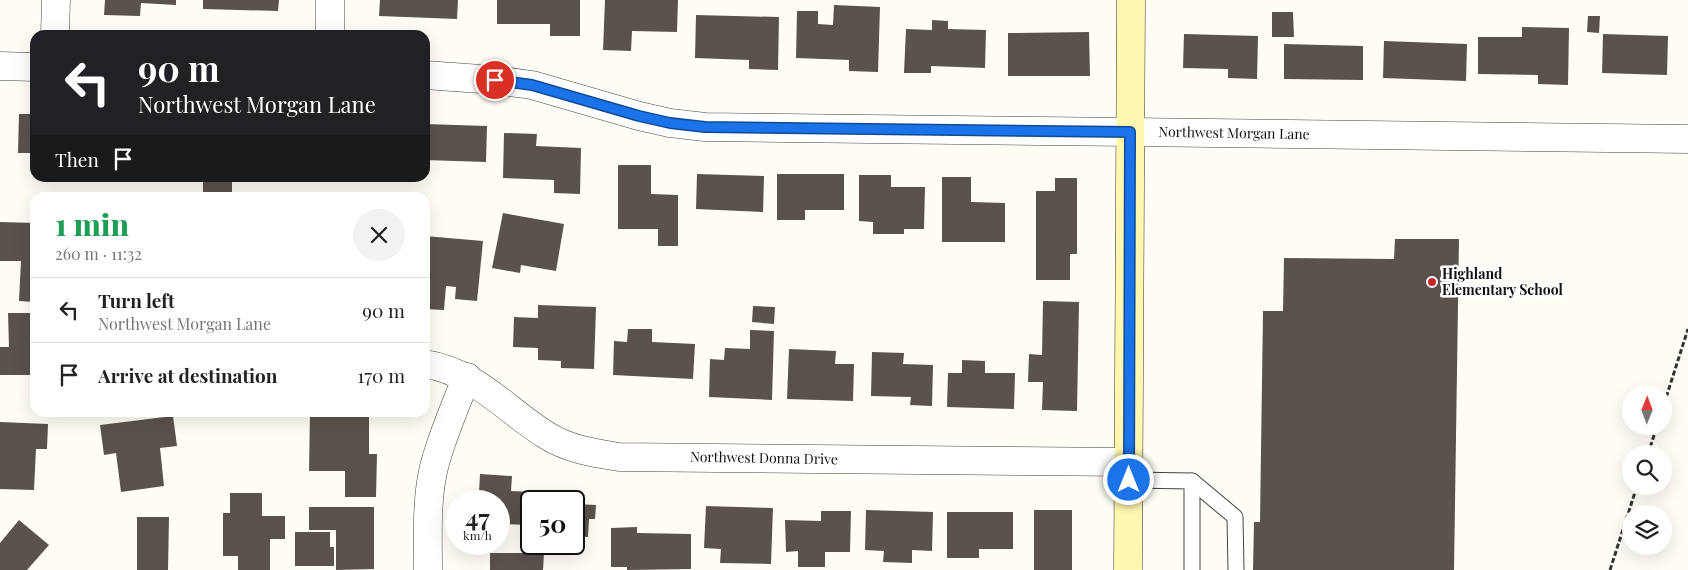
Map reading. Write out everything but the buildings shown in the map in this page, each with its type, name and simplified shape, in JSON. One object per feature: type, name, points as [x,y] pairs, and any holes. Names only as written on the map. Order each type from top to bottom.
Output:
[{"type":"main road","points":[[1128,570],[1131,0]]},
{"type":"street","points":[[56,0],[56,30]]},
{"type":"street","points":[[330,0],[330,30]]},
{"type":"street","points":[[0,66],[30,67]]},
{"type":"street","name":"Northwest Morgan Lane","points":[[430,75],[532,85],[639,116],[670,123],[705,127],[1688,139]]},
{"type":"street","name":"Northwest Donna Drive","points":[[430,364],[467,377],[547,436],[584,452],[619,457],[1129,471]]},
{"type":"street","points":[[428,570],[428,513],[434,468],[445,432],[467,377]]},
{"type":"lane","points":[[1129,471],[1192,481],[1235,517],[1236,570]]},
{"type":"lane","points":[[1192,481],[1192,570]]},
{"type":"path","points":[[1670,385],[1688,329]]},
{"type":"path","points":[[1610,570],[1634,495]]},
{"type":"place","name":"Highland Elementary School","points":[[1432,282]]},
{"type":"route","points":[[495,80],[532,85],[670,123],[705,127],[1130,132],[1129,480]]}]
